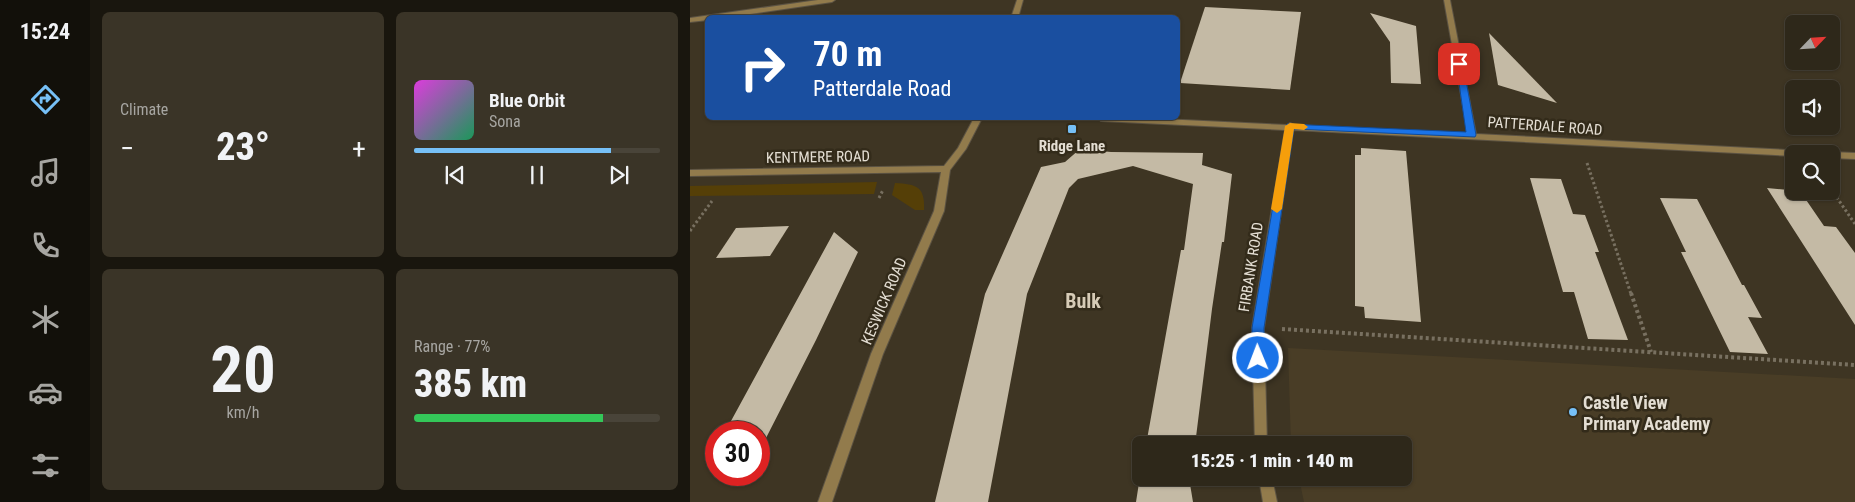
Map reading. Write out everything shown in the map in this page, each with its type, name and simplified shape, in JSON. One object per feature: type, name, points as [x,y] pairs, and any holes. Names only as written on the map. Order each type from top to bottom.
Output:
[{"type":"street","points":[[726,15],[832,0]]},
{"type":"street","points":[[1015,15],[1020,0]]},
{"type":"street","points":[[1447,0],[1472,135]]},
{"type":"street","points":[[690,20],[705,18]]},
{"type":"street","name":"KESWICK ROAD","points":[[825,502],[877,354],[939,211],[946,169],[962,148],[977,120]]},
{"type":"street","name":"PATTERDALE ROAD","points":[[1148,120],[1472,135],[1580,143],[1785,153]]},
{"type":"street","name":"FIRBANK ROAD","points":[[1261,436],[1258,328],[1290,126]]},
{"type":"street","points":[[1840,155],[1855,156]]},
{"type":"street","name":"KENTMERE ROAD","points":[[690,173],[946,169]]},
{"type":"street","points":[[1267,486],[1270,502]]},
{"type":"path","points":[[1580,143],[1652,352]]},
{"type":"path","points":[[1839,200],[1855,224]]},
{"type":"path","points":[[690,231],[712,201]]},
{"type":"path","points":[[1258,328],[1855,365]]},
{"type":"shaded area","points":[[877,182],[874,194],[690,196],[690,186]]},
{"type":"shaded area","points":[[895,183],[909,184],[918,188],[923,196],[924,210],[915,210],[892,195]]},
{"type":"shaded area","name":"Castle View Primary Academy","points":[[1288,348],[1855,379],[1855,502],[1304,502],[1301,486],[1412,486],[1412,436],[1291,436]]},
{"type":"building","points":[[1205,7],[1301,12],[1290,90],[1180,83]]},
{"type":"building","points":[[1370,13],[1416,26],[1421,84],[1391,83],[1390,42]]},
{"type":"building","points":[[1489,33],[1557,103],[1498,85]]},
{"type":"building","points":[[1361,148],[1406,151],[1421,322],[1365,318],[1364,307],[1355,306],[1355,155],[1361,155]]},
{"type":"building","points":[[1080,149],[1111,152],[1203,153],[1202,165],[1232,174],[1224,242],[1222,242],[1212,309],[1196,436],[1148,436],[1181,250],[1184,250],[1193,184],[1133,166],[1078,179],[1069,188],[1027,294],[988,502],[935,502],[985,294],[1041,167],[1065,162]]},
{"type":"building","points":[[1530,178],[1561,179],[1573,214],[1585,215],[1599,252],[1595,252],[1628,340],[1588,339],[1574,292],[1563,292]]},
{"type":"building","points":[[1767,188],[1785,190],[1785,200],[1806,200],[1824,226],[1836,227],[1855,253],[1855,325]]},
{"type":"building","points":[[1660,198],[1697,199],[1742,285],[1744,285],[1762,318],[1748,317],[1768,354],[1730,352],[1681,252],[1686,252]]},
{"type":"building","points":[[789,226],[770,256],[716,258],[736,228]]},
{"type":"building","points":[[834,232],[858,252],[770,430],[770,421],[731,421]]},
{"type":"building","points":[[1138,486],[1190,486],[1193,502],[1136,502]]},
{"type":"slow traffic","points":[[1277,209],[1290,126],[1304,127]]},
{"type":"place","name":"Ridge Lane","points":[[1072,129]]},
{"type":"place","name":"Castle View Primary Academy","points":[[1573,412]]},
{"type":"district","name":"Bulk","points":[[1083,301]]},
{"type":"route","points":[[1258,358],[1258,328],[1290,126],[1472,135],[1459,64]]}]
